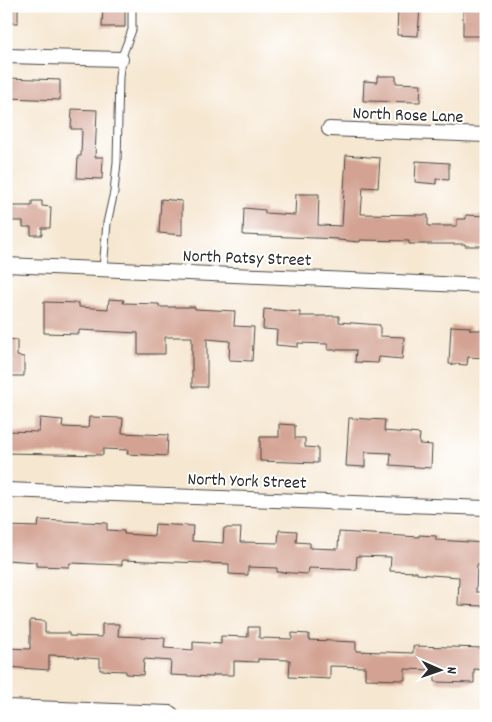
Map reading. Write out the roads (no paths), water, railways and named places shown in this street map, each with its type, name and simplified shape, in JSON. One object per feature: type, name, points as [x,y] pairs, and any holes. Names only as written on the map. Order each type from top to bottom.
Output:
[{"type":"main road","points":[[6,710],[169,716]]},
{"type":"street","points":[[6,56],[121,59]]},
{"type":"street","name":"North Rose Lane","points":[[329,129],[486,135]]},
{"type":"street","name":"North Patsy Street","points":[[6,265],[486,286]]},
{"type":"street","name":"North York Street","points":[[6,490],[486,508]]},
{"type":"lane","points":[[104,270],[107,224],[114,192],[117,162],[119,77],[121,59],[132,30],[132,6]]}]
